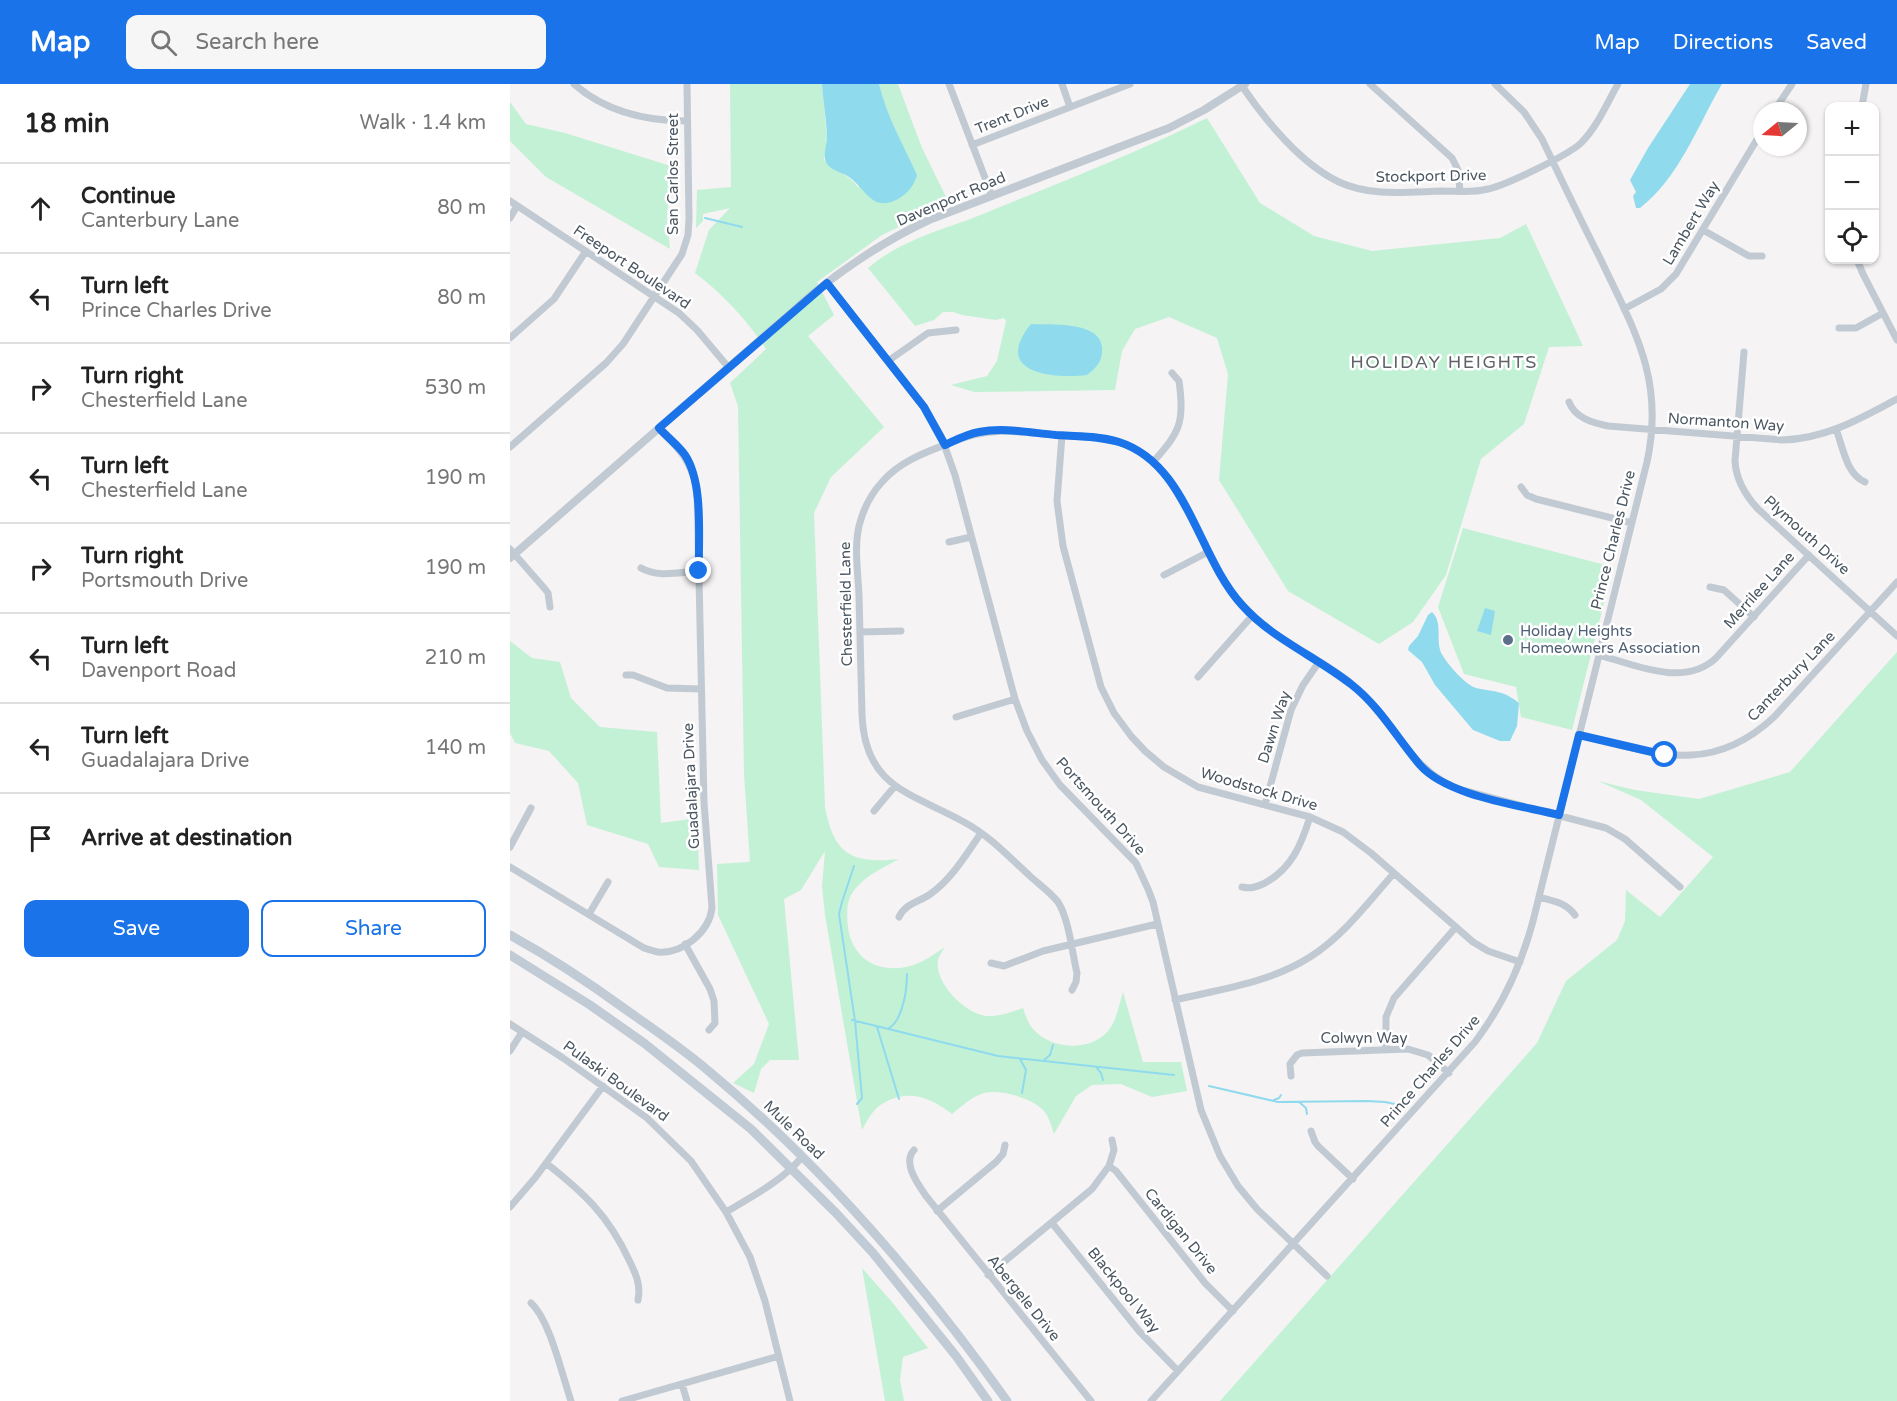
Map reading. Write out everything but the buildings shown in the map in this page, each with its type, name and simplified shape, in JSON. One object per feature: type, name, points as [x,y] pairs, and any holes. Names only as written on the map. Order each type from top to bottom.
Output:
[{"type":"main road","name":"Mule Road","points":[[510,935],[600,991],[705,1068],[802,1157],[842,1197],[913,1276],[967,1344],[1007,1401]]},
{"type":"main road","name":"Mule Road","points":[[510,955],[590,1005],[644,1043],[751,1130],[836,1213],[886,1269],[956,1356],[988,1401]]},
{"type":"street","points":[[574,84],[596,100],[629,114],[655,120],[687,122]]},
{"type":"street","name":"San Carlos Street","points":[[510,447],[612,357],[628,337],[682,254],[688,235],[689,219],[687,84]]},
{"type":"street","points":[[949,84],[992,196]]},
{"type":"street","points":[[1062,84],[1070,107]]},
{"type":"street","name":"Trent Drive","points":[[972,145],[1130,84]]},
{"type":"street","points":[[1370,84],[1452,158],[1458,170],[1460,191]]},
{"type":"street","name":"Prince Charles Drive","points":[[1151,1401],[1471,1047],[1499,1009],[1520,962],[1539,897],[1647,462],[1652,430],[1652,403],[1649,375],[1638,339],[1538,131],[1529,118],[1495,84]]},
{"type":"street","name":"Stockport Drive","points":[[1244,85],[1261,113],[1282,137],[1313,165],[1339,182],[1363,190],[1381,192],[1494,188],[1575,148],[1584,140],[1618,84]]},
{"type":"street","points":[[1780,102],[1792,84]]},
{"type":"street","points":[[1863,102],[1866,84]]},
{"type":"street","name":"Davenport Road","points":[[512,554],[827,283],[858,260],[907,231],[1169,128],[1244,85]]},
{"type":"street","name":"Lambert Way","points":[[1624,309],[1655,294],[1667,285],[1680,269],[1753,146]]},
{"type":"street","name":"Freeport Boulevard","points":[[510,201],[686,319],[729,368]]},
{"type":"street","points":[[510,218],[517,206]]},
{"type":"street","points":[[1703,230],[1749,256],[1762,255]]},
{"type":"street","points":[[510,338],[554,299],[586,251]]},
{"type":"street","points":[[1859,264],[1897,340]]},
{"type":"street","name":"Portsmouth Drive","points":[[827,283],[924,407],[945,445],[1015,699],[1034,746],[1051,773],[1077,804],[1136,863],[1148,889],[1201,1110],[1220,1156],[1248,1198],[1327,1276]]},
{"type":"street","points":[[1839,328],[1856,328],[1883,313]]},
{"type":"street","points":[[888,362],[928,333],[956,330]]},
{"type":"street","name":"Plymouth Drive","points":[[1744,352],[1736,469],[1747,497],[1897,636]]},
{"type":"street","points":[[1153,462],[1171,442],[1180,424],[1179,381],[1172,373]]},
{"type":"street","name":"Normanton Way","points":[[1569,402],[1573,411],[1590,422],[1608,426],[1790,440],[1836,429],[1859,420],[1897,399]]},
{"type":"street","name":"Guadalajara Drive","points":[[510,867],[644,948],[657,952],[671,951],[685,945],[705,929],[711,918],[704,801],[697,488],[692,468],[685,455],[659,428]]},
{"type":"street","points":[[1836,429],[1851,471],[1856,478],[1865,482]]},
{"type":"street","name":"Chesterfield Lane","points":[[1072,990],[1077,977],[1064,916],[1058,902],[981,833],[964,822],[909,796],[895,786],[874,762],[864,738],[857,540],[865,507],[882,482],[895,469],[922,454],[971,434],[990,431],[1062,435],[1117,442],[1137,450],[1153,462],[1175,488],[1227,587],[1252,616],[1362,693],[1377,708],[1420,765],[1436,778],[1453,788],[1470,793],[1595,824],[1619,835],[1680,887]]},
{"type":"street","name":"Woodstock Drive","points":[[1062,435],[1057,501],[1063,546],[1097,674],[1114,713],[1138,745],[1174,774],[1211,792],[1310,817],[1350,837],[1473,942],[1488,951],[1520,962]]},
{"type":"street","points":[[1521,487],[1527,495],[1536,499],[1632,523]]},
{"type":"street","points":[[950,542],[971,537]]},
{"type":"street","points":[[1164,574],[1208,552]]},
{"type":"street","points":[[512,554],[545,589],[550,607]]},
{"type":"street","name":"Merrilee Lane","points":[[1599,655],[1667,673],[1691,673],[1712,662],[1809,555]]},
{"type":"street","points":[[641,568],[663,574],[699,571]]},
{"type":"street","name":"Canterbury Lane","points":[[1579,735],[1673,756],[1710,753],[1735,744],[1759,730],[1774,717],[1897,582]]},
{"type":"street","points":[[1710,587],[1724,590],[1754,617]]},
{"type":"street","points":[[1198,677],[1252,616]]},
{"type":"street","points":[[860,632],[901,631]]},
{"type":"street","name":"Dawn Way","points":[[1265,805],[1291,710],[1303,685],[1319,662]]},
{"type":"street","points":[[626,675],[633,675],[667,688],[701,689]]},
{"type":"street","points":[[956,717],[1015,699]]},
{"type":"street","points":[[874,811],[895,786]]},
{"type":"street","points":[[510,847],[531,808]]},
{"type":"street","points":[[1242,887],[1258,886],[1276,876],[1289,864],[1301,844],[1310,817]]},
{"type":"street","points":[[900,917],[905,908],[930,894],[946,880],[981,833]]},
{"type":"street","points":[[1175,1000],[1265,978],[1302,962],[1345,929],[1394,873]]},
{"type":"street","points":[[589,914],[609,882]]},
{"type":"street","points":[[1539,897],[1561,902],[1575,915]]},
{"type":"street","points":[[991,963],[1004,966],[1042,951],[1157,924]]},
{"type":"street","points":[[1386,1049],[1386,1017],[1394,998],[1456,927]]},
{"type":"street","points":[[685,945],[714,1001],[715,1023],[709,1030]]},
{"type":"street","name":"Pulaski Boulevard","points":[[510,1024],[647,1118],[691,1161],[726,1212],[750,1257],[765,1301],[790,1401]]},
{"type":"street","points":[[510,1052],[522,1032]]},
{"type":"street","name":"Colwyn Way","points":[[1291,1076],[1290,1064],[1297,1055],[1302,1053],[1386,1049],[1408,1049],[1421,1052],[1434,1059],[1449,1073]]},
{"type":"street","points":[[510,1207],[603,1086]]},
{"type":"street","points":[[1311,1131],[1314,1142],[1353,1179]]},
{"type":"street","points":[[988,1275],[1086,1196],[1109,1166],[1114,1150],[1112,1140]]},
{"type":"street","points":[[937,1211],[996,1162],[1003,1154],[1005,1145]]},
{"type":"street","name":"Abergele Drive","points":[[914,1150],[909,1161],[913,1174],[926,1196],[1090,1401]]},
{"type":"street","points":[[726,1212],[792,1170],[802,1157]]},
{"type":"street","points":[[546,1163],[594,1204],[608,1222],[638,1279],[640,1288],[638,1300]]},
{"type":"street","name":"Cardigan Drive","points":[[1109,1166],[1205,1283],[1233,1311]]},
{"type":"street","name":"Blackpool Way","points":[[1052,1223],[1145,1339],[1178,1371]]},
{"type":"street","points":[[531,1303],[538,1309],[546,1326],[571,1401]]},
{"type":"street","points":[[622,1401],[779,1356]]},
{"type":"street","points":[[682,1384],[687,1401]]},
{"type":"green space","points":[[730,84],[822,84],[827,138],[824,160],[851,179],[858,187],[903,148],[883,100],[879,84],[898,84],[922,148],[949,203],[882,235],[817,282],[834,315],[808,336],[884,427],[831,477],[814,513],[825,807],[834,836],[848,853],[869,860],[899,859],[866,878],[851,895],[847,915],[851,940],[865,959],[885,968],[909,966],[945,947],[938,958],[938,969],[946,987],[961,1003],[978,1014],[986,1016],[1001,1015],[1023,1008],[1036,1032],[1044,1038],[1063,1045],[1083,1045],[1101,1038],[1114,1022],[1123,992],[1143,1062],[1181,1062],[1187,1091],[1152,1097],[1121,1084],[1092,1085],[1076,1096],[1054,1134],[1045,1112],[1040,1107],[1016,1096],[999,1092],[984,1093],[971,1099],[952,1114],[927,1099],[901,1096],[879,1106],[862,1130],[825,915],[822,886],[825,851],[801,890],[784,899],[799,1060],[770,1060],[761,1069],[754,1093],[733,1083],[754,1064],[769,1024],[718,915],[717,864],[750,862],[744,774],[738,406],[730,383],[766,349],[734,308],[695,273],[709,230],[730,208],[703,214],[703,221],[696,228],[697,190],[731,187]]},
{"type":"green space","points":[[510,102],[526,124],[565,133],[671,166],[667,219],[670,249],[546,177],[510,141]]},
{"type":"green space","points":[[1207,118],[1260,203],[1314,236],[1372,251],[1500,238],[1526,224],[1583,346],[1549,347],[1524,424],[1481,459],[1446,575],[1413,622],[1379,644],[1288,591],[1219,480],[1228,374],[1217,338],[1169,317],[1135,329],[1122,351],[1115,390],[974,392],[951,385],[987,376],[997,361],[1006,321],[1004,318],[996,320],[943,312],[934,320],[915,326],[868,268],[909,242],[1096,168]]},
{"type":"green space","points":[[1463,528],[1613,567],[1572,730],[1521,717],[1516,687],[1464,674],[1438,607]]},
{"type":"green space","points":[[510,641],[532,658],[560,662],[571,698],[600,727],[657,732],[661,823],[697,818],[699,870],[659,867],[648,844],[587,825],[578,783],[549,751],[515,743],[510,733]]},
{"type":"green space","points":[[1897,652],[1897,1401],[1220,1401],[1537,1043],[1566,981],[1617,940],[1625,921],[1626,890],[1660,917],[1713,857],[1641,800],[1598,781],[1635,790],[1699,799],[1790,772]]},
{"type":"green space","points":[[862,1268],[928,1348],[903,1357],[900,1380],[904,1401],[885,1401]]},
{"type":"water","points":[[822,84],[879,84],[891,119],[917,175],[908,192],[902,197],[889,203],[876,201],[849,177],[828,165],[825,157],[827,132]]},
{"type":"water","points":[[1690,84],[1722,84],[1687,150],[1666,182],[1654,196],[1640,208],[1636,208],[1633,196],[1636,192],[1630,180]]},
{"type":"water","points":[[1031,324],[1073,326],[1093,333],[1099,339],[1102,347],[1099,363],[1087,375],[1057,375],[1031,369],[1022,362],[1018,353],[1021,340]]},
{"type":"water","points":[[1485,608],[1495,611],[1491,635],[1477,631]]},
{"type":"water","points":[[1432,612],[1438,622],[1440,651],[1458,675],[1476,688],[1503,694],[1519,703],[1517,726],[1510,741],[1500,741],[1473,730],[1435,685],[1422,662],[1408,650]]},
{"type":"waterway","points":[[705,218],[742,227]]},
{"type":"waterway","points":[[854,866],[839,914],[855,1021],[862,1098],[857,1104]]},
{"type":"waterway","points":[[889,1028],[901,1011],[907,974]]},
{"type":"waterway","points":[[852,1020],[998,1056],[1174,1075]]},
{"type":"waterway","points":[[877,1027],[899,1099]]},
{"type":"waterway","points":[[1044,1060],[1050,1055],[1053,1045]]},
{"type":"waterway","points":[[1020,1059],[1026,1070],[1022,1093]]},
{"type":"waterway","points":[[1096,1067],[1103,1080]]},
{"type":"waterway","points":[[1209,1086],[1278,1102],[1367,1101],[1400,1105]]},
{"type":"waterway","points":[[1274,1100],[1281,1095]]},
{"type":"waterway","points":[[1299,1102],[1306,1108],[1307,1114]]},
{"type":"place","name":"Holiday Heights Homeowners Association","points":[[1508,640]]},
{"type":"district","name":"HOLIDAY HEIGHTS","points":[[1444,362]]},
{"type":"route","points":[[699,571],[697,488],[692,468],[685,455],[659,428],[827,283],[924,407],[945,445],[977,432],[1006,431],[1105,439],[1122,443],[1146,456],[1164,472],[1175,488],[1222,580],[1241,605],[1258,621],[1345,679],[1362,693],[1377,708],[1420,765],[1447,785],[1559,815],[1579,735],[1665,755]]}]
